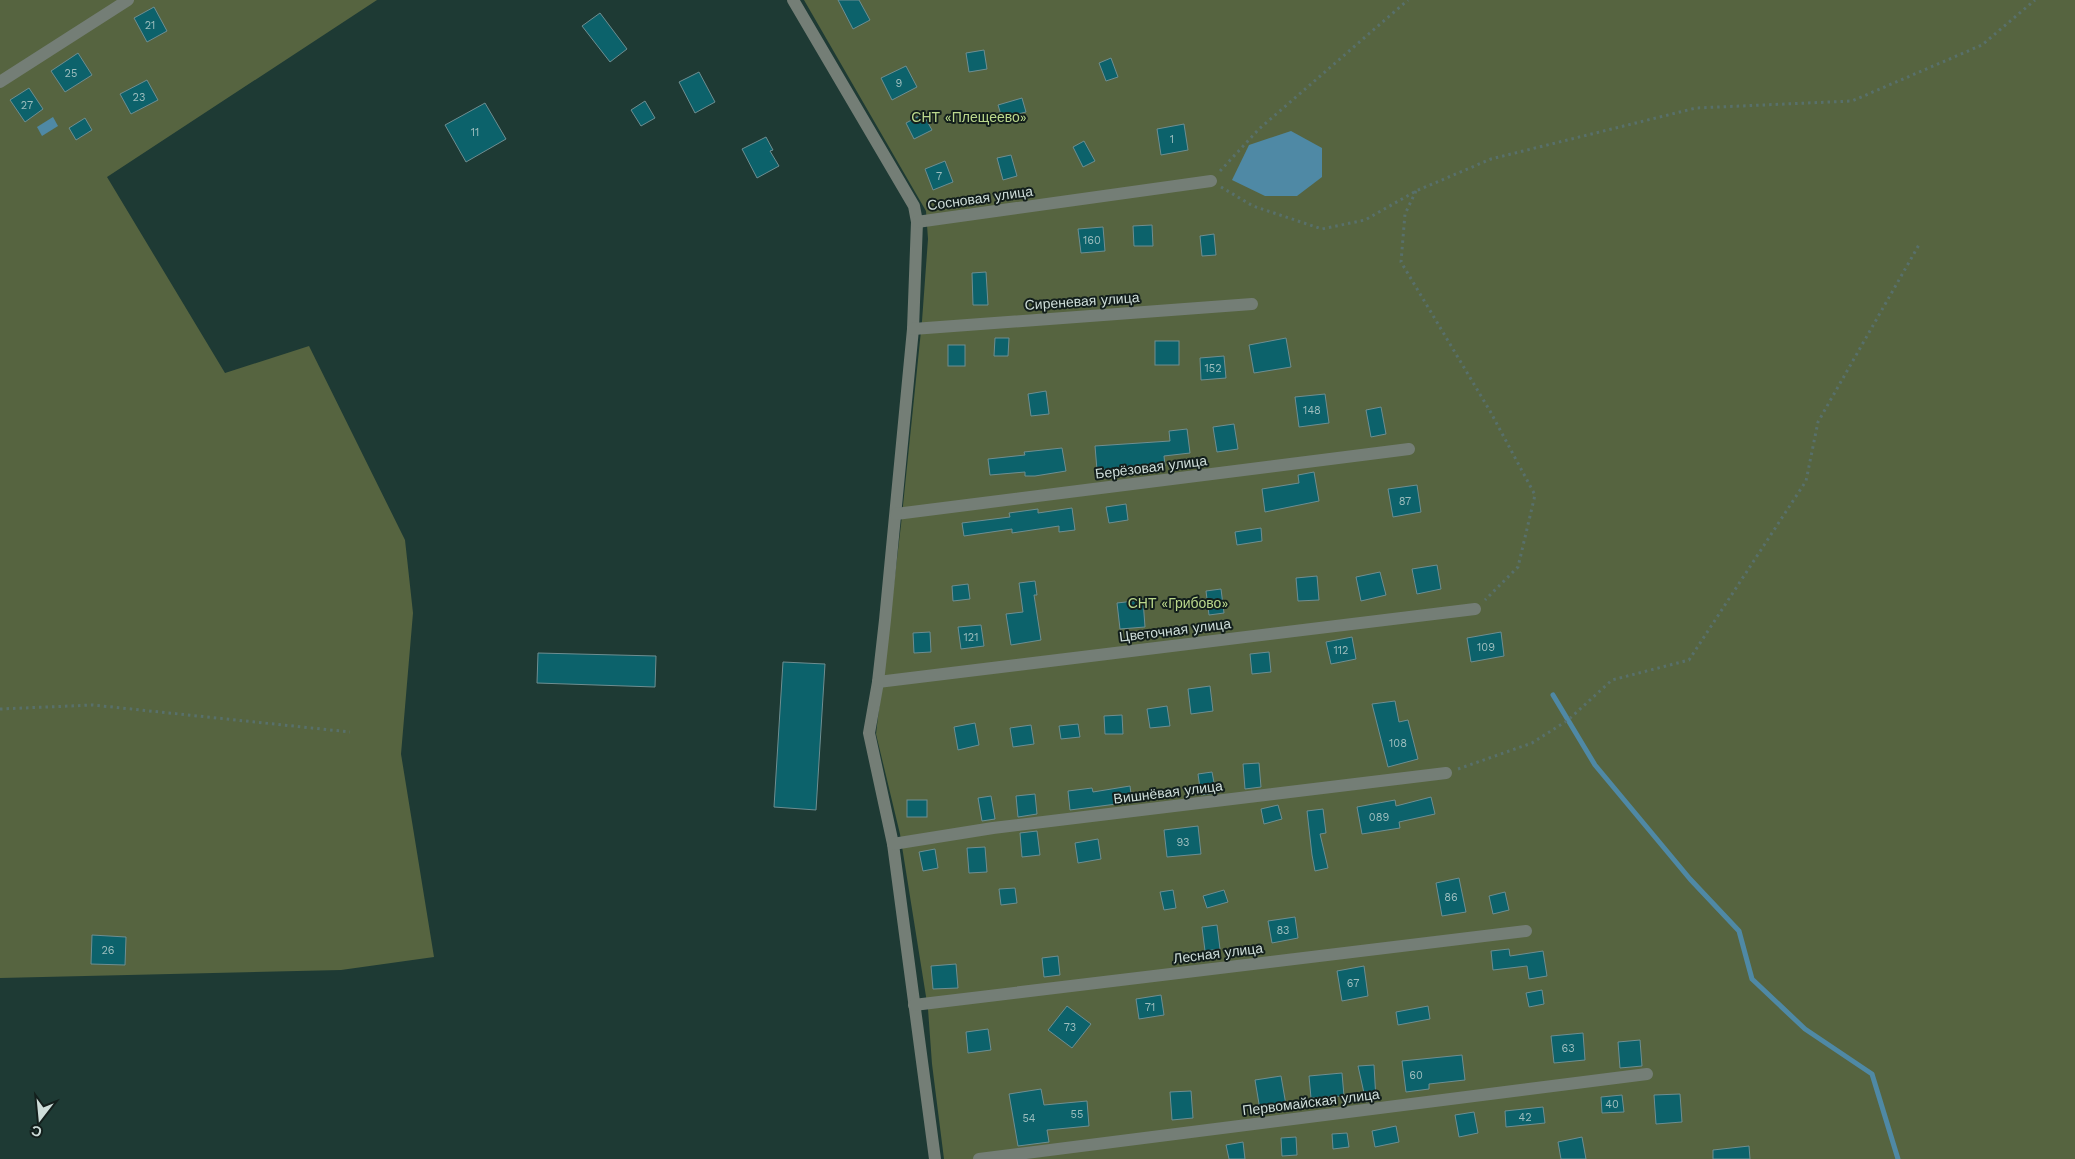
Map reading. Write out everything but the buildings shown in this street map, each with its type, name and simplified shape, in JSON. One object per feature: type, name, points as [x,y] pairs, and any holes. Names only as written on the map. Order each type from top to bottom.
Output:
[{"type":"street","points":[[0,82],[128,0]]},
{"type":"street","name":"Сосновая улица","points":[[793,0],[914,206],[917,222],[1211,181]]},
{"type":"street","points":[[917,222],[913,329],[896,514],[878,682],[869,734],[893,844],[935,1159]]},
{"type":"street","name":"Сиреневая улица","points":[[913,329],[1252,304]]},
{"type":"street","name":"Берёзовая улица","points":[[896,514],[1410,449]]},
{"type":"street","name":"Цветочная улица","points":[[878,682],[1475,609]]},
{"type":"street","name":"Вишнёвая улица","points":[[893,844],[993,828],[1446,773]]},
{"type":"street","name":"Лесная улица","points":[[914,1005],[1526,931]]},
{"type":"street","name":"Первомайская улица","points":[[979,1159],[1647,1074]]},
{"type":"path","points":[[1408,0],[1259,129],[1211,181],[1253,206],[1322,229],[1365,220],[1416,191],[1491,158],[1696,108],[1852,101],[1982,45],[2035,0]]},
{"type":"path","points":[[1416,191],[1405,214],[1401,262],[1490,411],[1536,495],[1518,567],[1475,609]]},
{"type":"path","points":[[1446,773],[1532,743],[1568,720],[1612,680],[1689,660],[1806,481],[1818,422],[1920,243]]},
{"type":"path","points":[[0,709],[93,706],[350,732]]},
{"type":"green space","points":[[0,0],[377,0],[107,177],[225,373],[309,346],[405,540],[413,613],[401,754],[434,957],[341,970],[0,978]]},
{"type":"green space","points":[[804,0],[2075,0],[2075,1159],[944,1159],[932,1064],[928,1009],[900,834],[876,734],[901,525],[922,321],[928,239],[926,211]]},
{"type":"water","points":[[53,117],[58,126],[42,136],[37,127]]},
{"type":"water","points":[[1291,131],[1322,148],[1322,177],[1297,196],[1265,196],[1232,180],[1249,145]]},
{"type":"waterway","points":[[1553,695],[1595,765],[1690,879],[1739,931],[1752,979],[1805,1029],[1872,1074],[1898,1159]]},
{"type":"park label","name":"СНТ «Плещеево»","points":[[969,117]]},
{"type":"park label","name":"СНТ «Грибово»","points":[[1178,603]]}]
